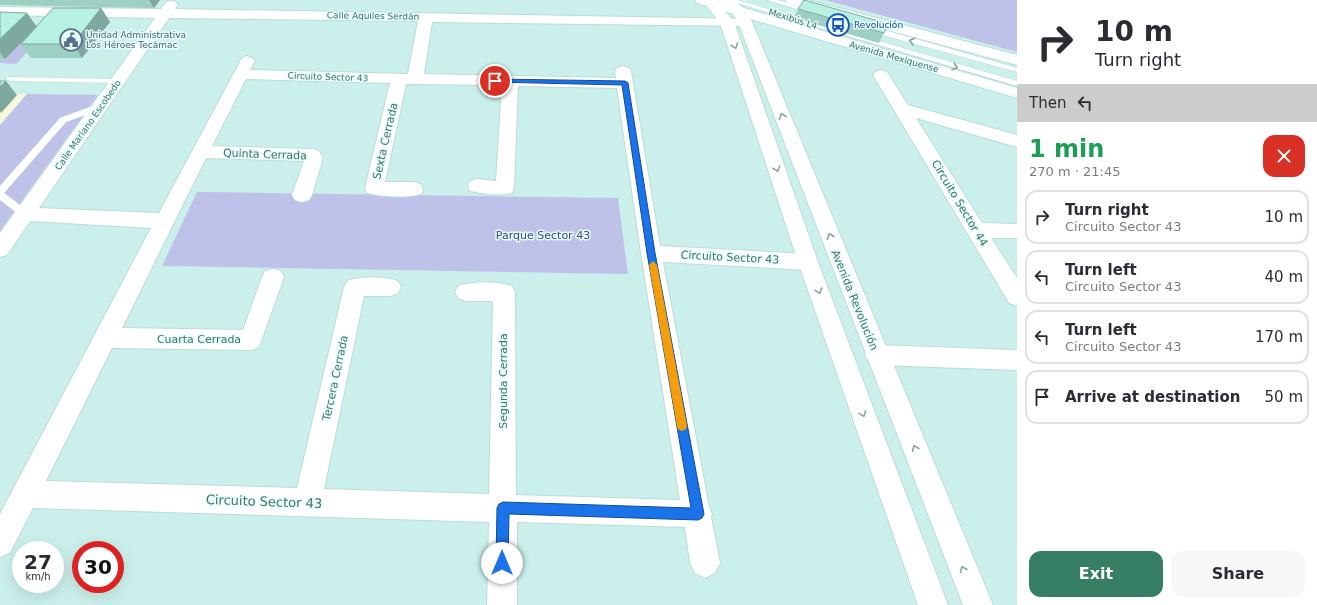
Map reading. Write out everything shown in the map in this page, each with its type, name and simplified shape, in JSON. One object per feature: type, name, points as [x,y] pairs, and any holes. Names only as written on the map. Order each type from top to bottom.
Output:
[{"type":"street","points":[[792,0],[1017,60]]},
{"type":"street","name":"Calle Aquiles Serdán","points":[[0,11],[170,7],[387,11],[426,17],[724,7]]},
{"type":"street","name":"Calle Mariano Escobedo","points":[[0,249],[170,7]]},
{"type":"street","points":[[724,7],[808,262],[933,605]]},
{"type":"street","name":"Avenida Mexiquense","points":[[724,7],[1017,93]]},
{"type":"street","name":"Avenida Revolución","points":[[724,7],[877,355],[978,605]]},
{"type":"street","points":[[407,79],[426,17]]},
{"type":"street","name":"Circuito Sector 43","points":[[0,543],[244,68],[407,79],[510,81],[624,77],[651,253],[698,514],[705,563]]},
{"type":"street","name":"Circuito Sector 44","points":[[881,75],[1017,297]]},
{"type":"street","name":"Sexta Cerrada","points":[[407,79],[374,188],[414,189]]},
{"type":"street","points":[[477,186],[505,188],[510,81]]},
{"type":"street","points":[[902,109],[1017,141]]},
{"type":"street","name":"Quinta Cerrada","points":[[200,152],[313,155],[314,158],[302,195]]},
{"type":"street","points":[[25,214],[165,221]]},
{"type":"street","points":[[977,230],[1017,231]]},
{"type":"street","name":"Circuito Sector 43","points":[[651,253],[808,262]]},
{"type":"street","name":"Cuarta Cerrada","points":[[105,338],[251,340],[274,277]]},
{"type":"street","name":"Tercera Cerrada","points":[[308,502],[355,287],[390,287]]},
{"type":"street","name":"Segunda Cerrada","points":[[466,292],[504,292],[503,508]]},
{"type":"street","points":[[877,355],[1017,360]]},
{"type":"street","name":"Circuito Sector 43","points":[[25,494],[698,514]]},
{"type":"street","points":[[502,605],[503,508]]},
{"type":"lane","name":"Mexibús L4","points":[[770,0],[1017,70]]},
{"type":"lane","name":"Mexibús L4","points":[[724,7],[1017,84]]},
{"type":"lane","points":[[10,79],[119,80]]},
{"type":"lane","points":[[25,214],[0,194],[63,120],[101,106]]},
{"type":"shaded area","points":[[0,0],[1017,0],[1017,605],[0,605]]},
{"type":"shaded area","points":[[0,93],[27,94],[0,125]]},
{"type":"green space","points":[[825,0],[1017,0],[1017,52]]},
{"type":"green space","points":[[0,24],[52,25],[16,64],[0,63]]},
{"type":"green space","points":[[27,94],[98,95],[0,231],[0,125]]},
{"type":"green space","name":"Parque Sector 43","points":[[197,192],[618,198],[628,274],[162,266]]},
{"type":"building","points":[[804,0],[889,24],[884,33],[798,9]]},
{"type":"building","points":[[53,8],[101,8],[73,44],[21,44]]},
{"type":"building","points":[[0,12],[27,13],[0,39]]},
{"type":"building","points":[[0,81],[6,81],[0,87]]},
{"type":"slow traffic","points":[[653,265],[682,426]]},
{"type":"place","name":"Revolución","points":[[838,25]]},
{"type":"place","name":"Unidad Administrativa Los Héroes Tecámac","points":[[71,40]]},
{"type":"route","points":[[495,81],[625,83],[651,253],[698,514],[503,508],[502,563]]}]
